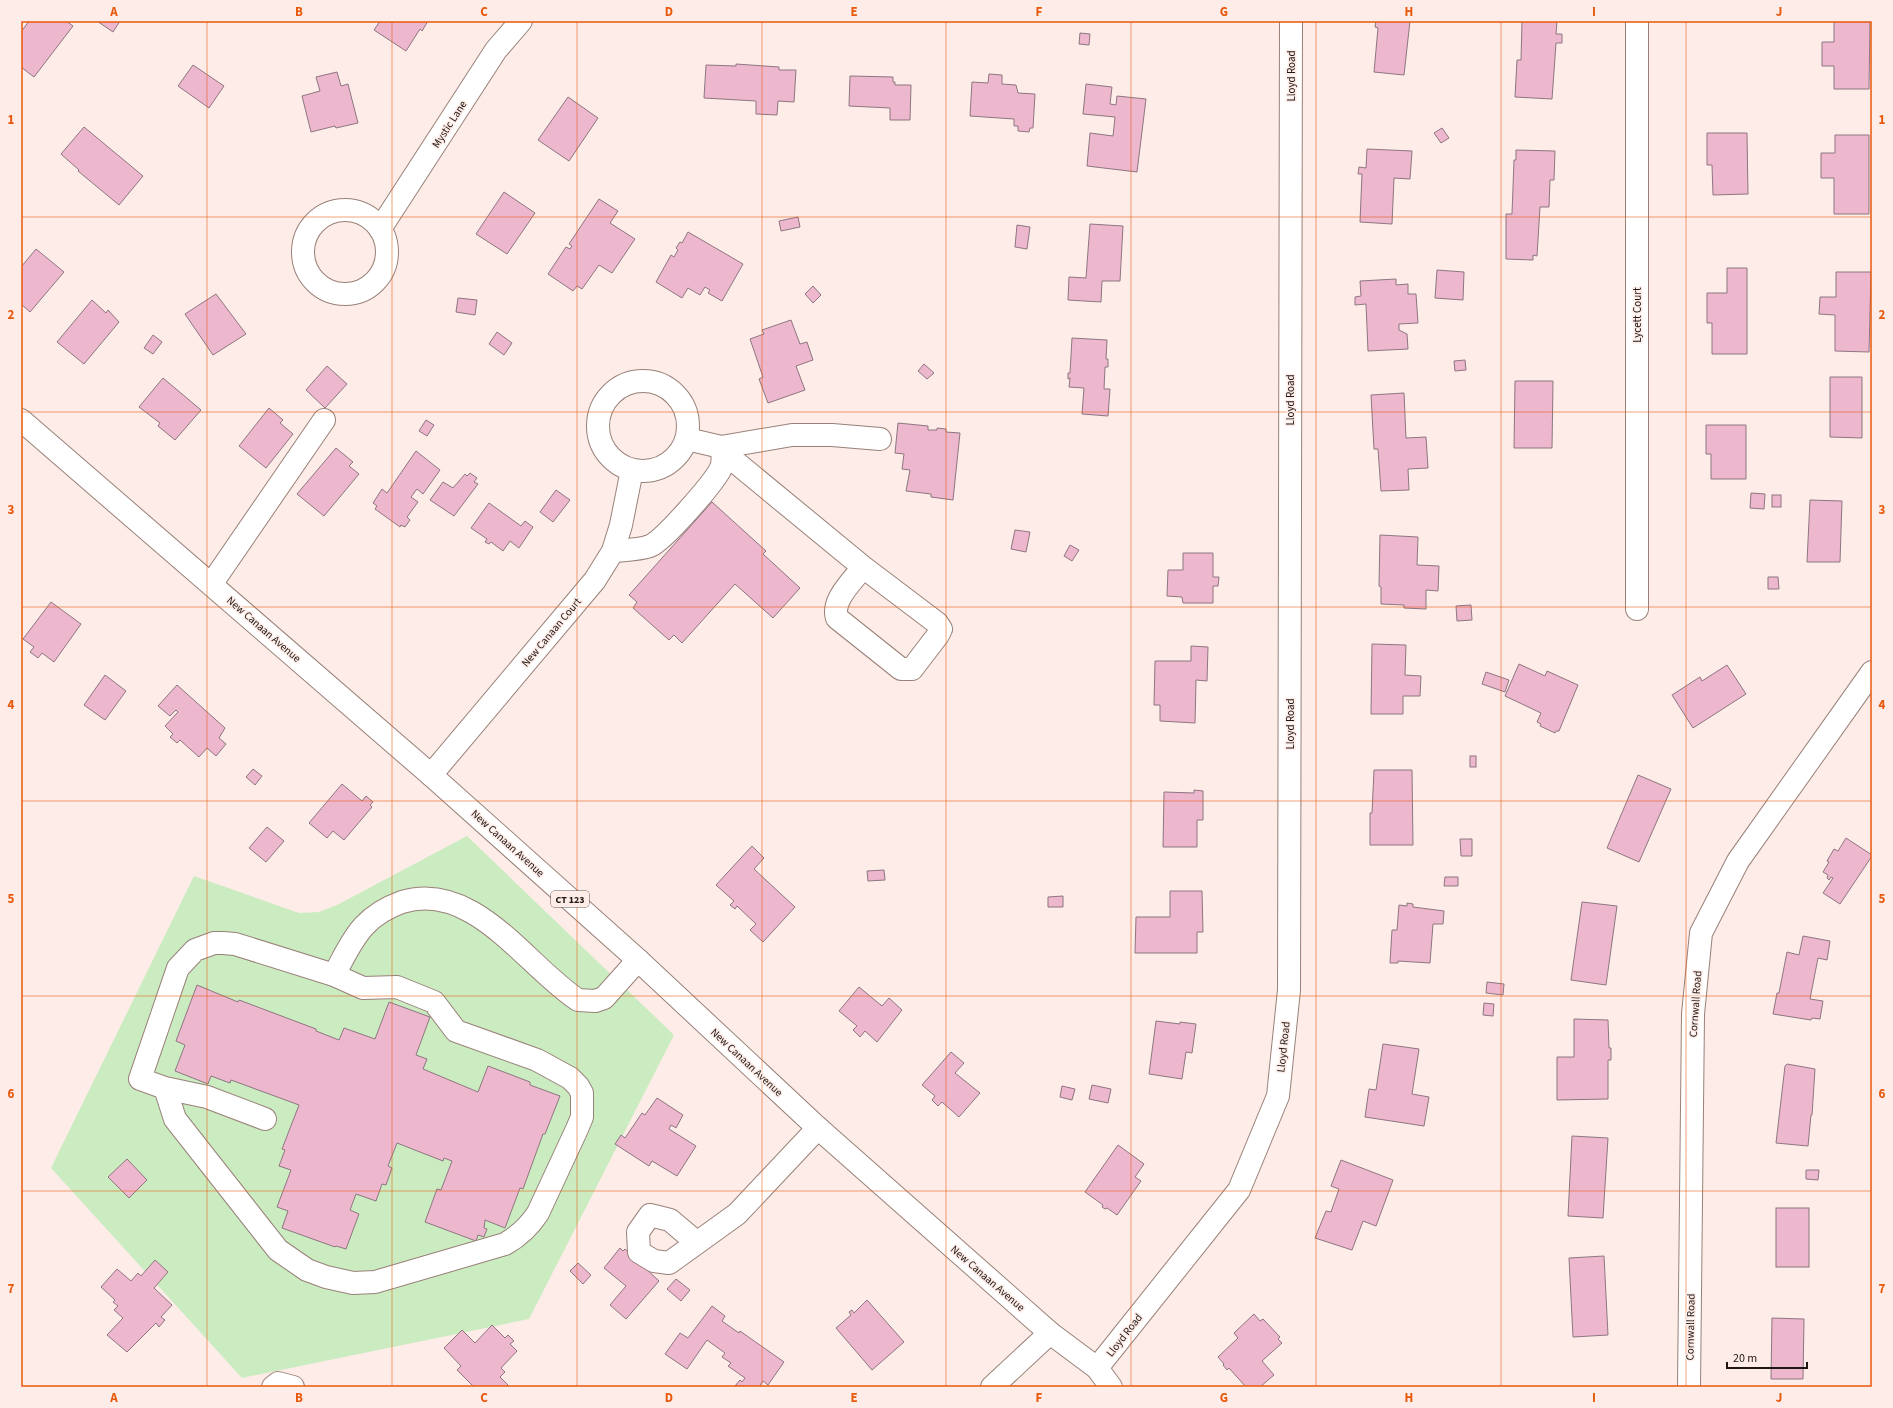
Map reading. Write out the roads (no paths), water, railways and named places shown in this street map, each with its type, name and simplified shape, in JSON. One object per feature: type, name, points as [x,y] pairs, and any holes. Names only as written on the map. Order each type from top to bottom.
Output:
[{"type":"street","name":"Mystic Lane","points":[[380,229],[496,50],[521,21]]},
{"type":"street","name":"Lloyd Road","points":[[1097,1368],[1239,1190],[1278,1096],[1289,990],[1291,21]]},
{"type":"street","name":"Lycett Court","points":[[1637,21],[1637,609]]},
{"type":"street","points":[[644,380],[659,383],[672,390],[681,401],[687,415],[689,425],[686,439],[680,452],[666,465],[647,471],[632,470],[611,458],[602,446],[598,432],[598,422],[601,408],[609,395],[620,386],[634,381],[644,380]]},
{"type":"street","name":"New Canaan Avenue","points":[[21,420],[212,583],[431,775],[638,960],[818,1128],[1050,1332],[1097,1368],[1111,1387]]},
{"type":"street","points":[[212,583],[324,420]]},
{"type":"street","points":[[722,449],[792,435],[832,435],[880,439]]},
{"type":"street","points":[[686,439],[722,449],[863,567],[937,623],[941,629],[912,669],[901,669],[837,618],[834,611],[837,602],[863,567]]},
{"type":"street","points":[[613,551],[651,546],[662,537],[708,486],[721,468],[722,449]]},
{"type":"street","name":"New Canaan Court","points":[[431,775],[595,580],[613,551],[621,525],[632,470]]},
{"type":"street","name":"Cornwall Road","points":[[1689,1387],[1693,1014],[1701,933],[1738,861],[1872,672]]},
{"type":"street","points":[[334,975],[358,933],[373,917],[394,905],[422,898],[451,902],[477,915],[578,1000],[595,1001],[604,998],[638,960]]},
{"type":"street","points":[[165,1088],[175,1119],[269,1242],[307,1270],[326,1277],[364,1283],[375,1282],[505,1244],[518,1236],[532,1223],[538,1214],[577,1129],[582,1117],[583,1106],[582,1093],[578,1086],[570,1078],[537,1060],[456,1031],[434,1002],[397,987],[363,988],[334,975],[235,944],[214,943],[195,950],[178,968],[172,980],[140,1079],[165,1088],[207,1097],[265,1119]]},
{"type":"street","points":[[696,1242],[737,1214],[818,1128]]},
{"type":"street","points":[[992,1387],[1050,1332]]},
{"type":"street","points":[[272,1387],[278,1383],[293,1387]]}]
